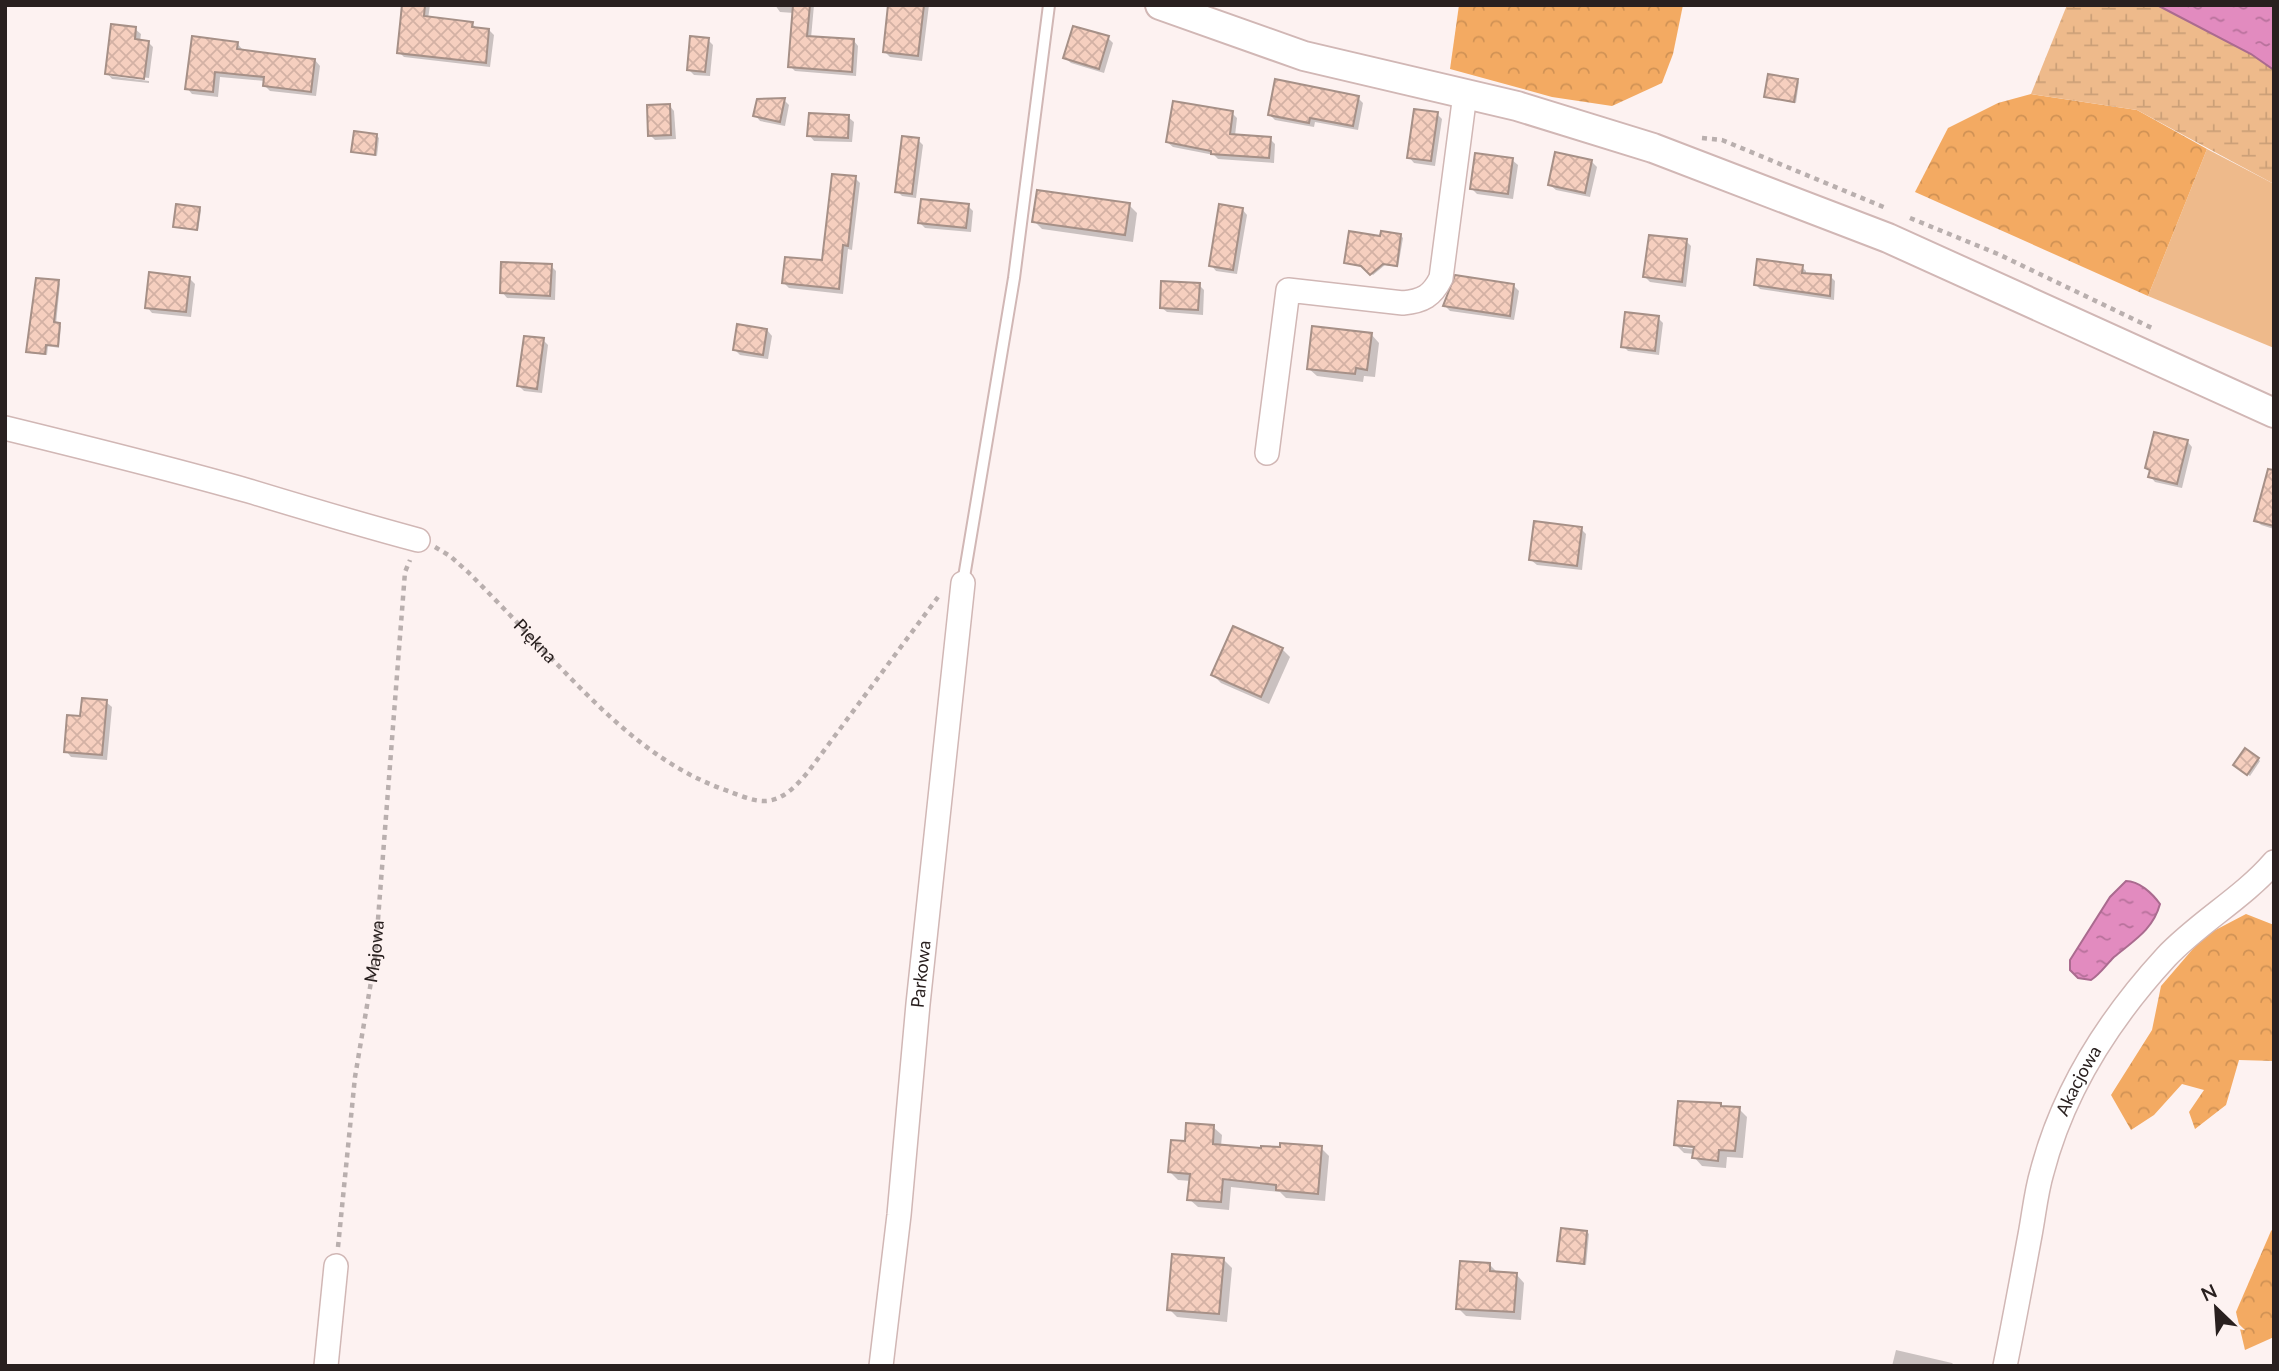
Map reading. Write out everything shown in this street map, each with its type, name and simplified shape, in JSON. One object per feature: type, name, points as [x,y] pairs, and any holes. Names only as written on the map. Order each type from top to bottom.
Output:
[{"type":"street","points":[[1160,5],[1304,56],[1517,107],[1653,148],[1888,238],[2274,413]]},
{"type":"street","points":[[1267,453],[1288,290],[1403,303],[1420,301],[1434,292],[1441,278],[1465,94]]},
{"type":"street","points":[[5,428],[249,491],[354,524],[418,540]]},
{"type":"street","name":"Parkowa","points":[[881,1366],[899,1215],[918,1004],[963,583]]},
{"type":"street","name":"Akacjowa","points":[[2006,1366],[2042,1172],[2074,1086],[2090,1057],[2137,991],[2167,957],[2201,923],[2274,862]]},
{"type":"street","points":[[326,1366],[336,1266]]},
{"type":"lane","points":[[963,583],[1014,278],[1049,5]]},
{"type":"path","name":"Piękna","points":[[418,540],[450,556],[468,572],[586,695],[638,743],[707,784],[765,801],[782,796],[795,786],[935,600],[950,588],[963,583]]},
{"type":"path","name":"Majowa","points":[[336,1266],[355,1077],[375,958],[405,572],[418,540]]},
{"type":"green space","points":[[1459,5],[1683,5],[1673,54],[1662,83],[1612,106],[1552,97],[1450,69]]},
{"type":"green space","points":[[2067,5],[2157,5],[2251,54],[2274,70],[2274,184],[2137,110],[2031,94]]},
{"type":"green space","points":[[2031,94],[2137,110],[2207,149],[2148,296],[1915,192],[1948,128],[1998,103]]},
{"type":"green space","points":[[2207,149],[2274,184],[2274,348],[2148,296]]},
{"type":"green space","points":[[2246,914],[2274,925],[2274,1061],[2239,1060],[2226,1105],[2195,1129],[2189,1112],[2204,1090],[2182,1084],[2154,1115],[2131,1130],[2111,1095],[2152,1030],[2161,986],[2204,936]]},
{"type":"green space","points":[[2274,1228],[2274,1337],[2245,1350],[2236,1312]]},
{"type":"water","points":[[2157,5],[2274,5],[2274,70],[2251,54]]},
{"type":"water","points":[[2126,881],[2140,885],[2153,896],[2160,904],[2157,913],[2142,934],[2094,978],[2078,978],[2070,970],[2070,960],[2110,897]]},
{"type":"building","points":[[402,5],[425,5],[424,16],[473,22],[472,27],[489,29],[486,63],[397,53]]},
{"type":"building","points":[[793,5],[810,5],[807,36],[854,39],[852,72],[788,67]]},
{"type":"building","points":[[888,5],[924,5],[918,56],[883,52]]},
{"type":"building","points":[[111,24],[136,27],[135,39],[149,41],[144,79],[105,74]]},
{"type":"building","points":[[1073,26],[1109,36],[1099,69],[1063,58]]},
{"type":"building","points":[[192,36],[238,42],[237,49],[315,59],[311,92],[263,86],[264,77],[215,72],[213,92],[185,89]]},
{"type":"building","points":[[690,36],[709,38],[705,72],[687,70]]},
{"type":"building","points":[[1768,74],[1798,79],[1794,102],[1764,97]]},
{"type":"building","points":[[1275,79],[1359,96],[1353,126],[1310,118],[1309,123],[1268,115]]},
{"type":"building","points":[[785,98],[780,122],[753,116],[757,99]]},
{"type":"building","points":[[1173,101],[1233,111],[1230,134],[1271,137],[1269,158],[1211,154],[1211,151],[1166,142]]},
{"type":"building","points":[[670,104],[671,135],[648,136],[647,105]]},
{"type":"building","points":[[1414,109],[1438,112],[1431,161],[1407,158]]},
{"type":"building","points":[[809,113],[849,115],[848,138],[807,136]]},
{"type":"building","points":[[354,131],[377,134],[375,155],[351,152]]},
{"type":"building","points":[[902,136],[919,138],[912,194],[895,192]]},
{"type":"building","points":[[1555,152],[1592,160],[1585,193],[1548,185]]},
{"type":"building","points":[[1475,153],[1513,158],[1508,194],[1470,189]]},
{"type":"building","points":[[832,174],[856,176],[848,246],[843,245],[839,289],[782,283],[785,257],[822,260]]},
{"type":"building","points":[[1037,190],[1130,203],[1125,235],[1032,222]]},
{"type":"building","points":[[921,199],[969,204],[966,228],[918,223]]},
{"type":"building","points":[[176,204],[200,207],[197,230],[173,227]]},
{"type":"building","points":[[1219,204],[1243,208],[1233,270],[1209,266]]},
{"type":"building","points":[[1349,231],[1380,236],[1381,231],[1401,234],[1397,266],[1383,264],[1370,275],[1361,266],[1344,263]]},
{"type":"building","points":[[1649,235],[1687,239],[1682,282],[1643,277]]},
{"type":"building","points":[[1757,259],[1803,265],[1802,273],[1831,275],[1830,296],[1754,285]]},
{"type":"building","points":[[501,262],[552,264],[550,296],[500,293]]},
{"type":"building","points":[[149,272],[190,277],[186,312],[145,308]]},
{"type":"building","points":[[1455,275],[1514,284],[1510,316],[1443,306]]},
{"type":"building","points":[[36,278],[59,280],[54,322],[60,323],[58,346],[46,345],[45,354],[26,352]]},
{"type":"building","points":[[1161,281],[1200,283],[1198,310],[1160,308]]},
{"type":"building","points":[[1625,312],[1659,316],[1655,351],[1621,347]]},
{"type":"building","points":[[737,324],[767,329],[763,355],[733,350]]},
{"type":"building","points":[[1312,326],[1372,333],[1367,370],[1356,368],[1355,374],[1307,369]]},
{"type":"building","points":[[524,336],[544,338],[537,389],[517,386]]},
{"type":"building","points":[[2154,432],[2188,440],[2177,484],[2148,477],[2150,470],[2145,468]]},
{"type":"building","points":[[2268,469],[2274,470],[2274,526],[2254,521]]},
{"type":"building","points":[[1534,521],[1582,527],[1577,566],[1529,560]]},
{"type":"building","points":[[1233,626],[1283,648],[1261,697],[1211,675]]},
{"type":"building","points":[[82,698],[107,700],[102,755],[64,752],[67,715],[80,716]]},
{"type":"building","points":[[2245,748],[2259,758],[2247,775],[2233,765]]},
{"type":"building","points":[[1678,1101],[1721,1103],[1721,1106],[1740,1107],[1735,1151],[1719,1150],[1718,1161],[1692,1158],[1694,1147],[1674,1145]]},
{"type":"building","points":[[1186,1123],[1214,1125],[1213,1144],[1261,1148],[1280,1147],[1280,1143],[1322,1146],[1318,1194],[1276,1190],[1276,1185],[1223,1179],[1221,1202],[1187,1200],[1190,1174],[1168,1172],[1171,1140],[1185,1141]]},
{"type":"building","points":[[1561,1228],[1587,1231],[1584,1264],[1557,1261]]},
{"type":"building","points":[[1172,1254],[1224,1258],[1219,1314],[1167,1310]]},
{"type":"building","points":[[1460,1261],[1490,1263],[1490,1271],[1517,1273],[1514,1312],[1456,1309]]}]
